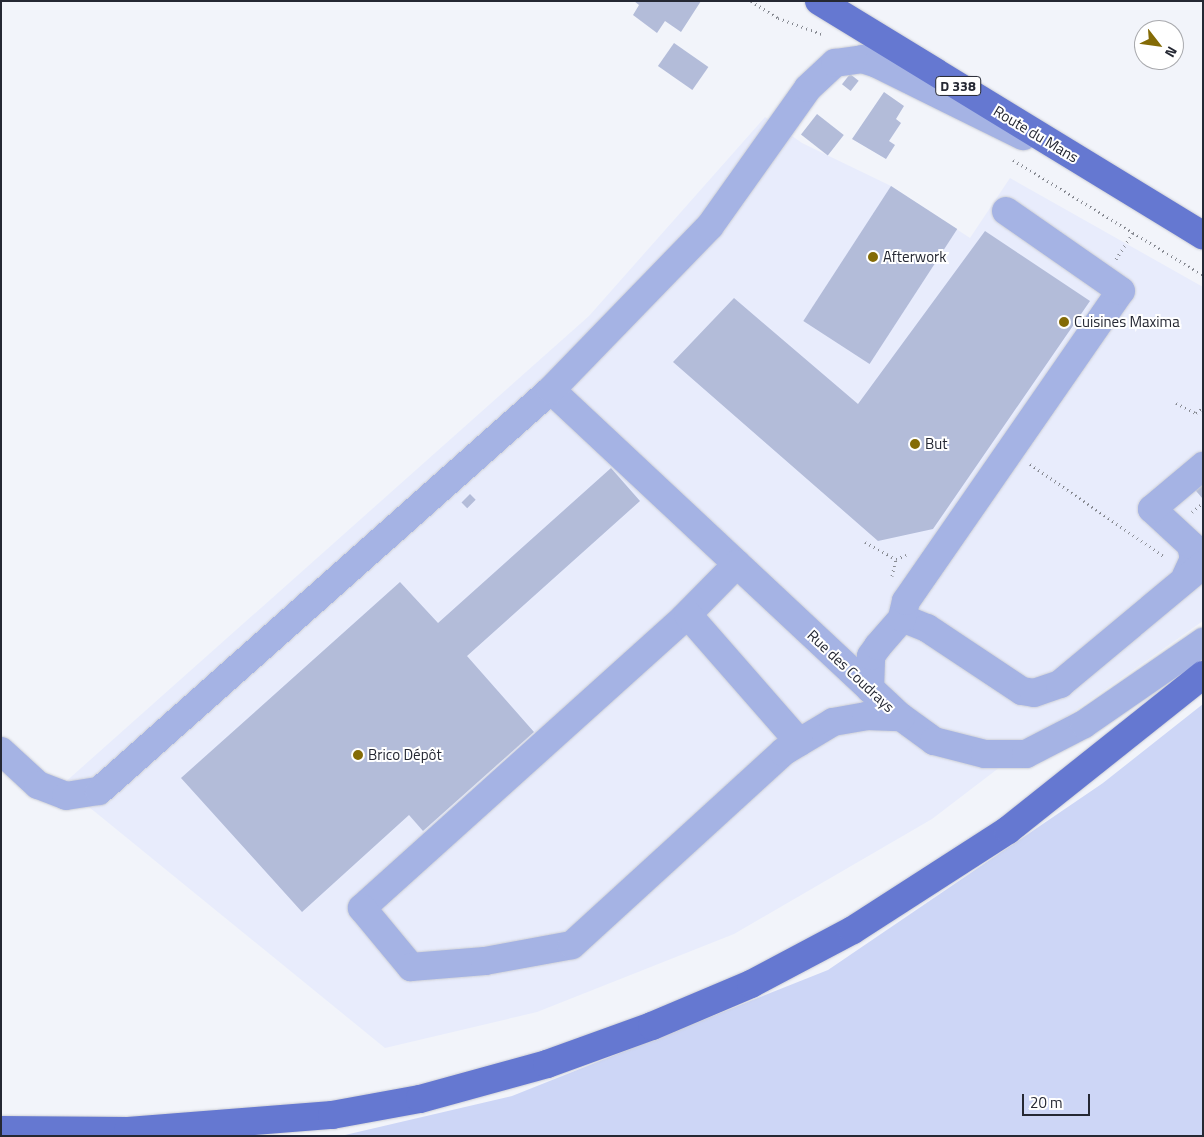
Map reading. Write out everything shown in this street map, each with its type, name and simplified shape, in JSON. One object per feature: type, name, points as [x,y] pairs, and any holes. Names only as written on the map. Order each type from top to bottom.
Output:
[{"type":"main road","name":"Route du Mans","points":[[819,1],[1203,235]]},
{"type":"main road","points":[[946,868],[1203,659]]},
{"type":"main road","points":[[1,1130],[128,1131],[332,1115],[420,1099],[547,1064],[751,984],[853,930],[946,868],[1008,830],[1203,674]]},
{"type":"street","points":[[1,751],[38,785],[66,796],[100,791],[551,390],[710,226],[808,88],[824,69],[850,59],[877,64],[1098,172]]},
{"type":"street","points":[[870,689],[872,656],[888,630],[902,618],[906,601],[1121,291],[1006,211]]},
{"type":"street","name":"Rue des Coudrays","points":[[551,390],[870,689],[901,717],[934,741],[985,754],[1026,754],[1084,724],[1203,642]]},
{"type":"street","points":[[902,618],[927,628],[1022,691],[1034,693],[1060,684],[1194,570],[1191,545],[1152,509],[1203,466]]},
{"type":"street","points":[[737,564],[688,615],[362,908],[411,967],[485,961],[572,945],[783,752],[833,722],[866,716],[901,717]]},
{"type":"street","points":[[688,615],[798,742]]},
{"type":"path","points":[[750,1],[810,32],[832,36],[850,59]]},
{"type":"path","points":[[1007,156],[1203,275]]},
{"type":"path","points":[[1176,403],[1196,413],[1203,408]]},
{"type":"path","points":[[1011,450],[1172,562],[1194,570]]},
{"type":"path","points":[[892,577],[896,559]]},
{"type":"shaded area","points":[[765,117],[802,143],[891,186],[970,238],[1010,178],[1203,287],[1203,621],[1059,722],[932,819],[734,934],[537,1012],[385,1048],[62,785],[589,316]]},
{"type":"shaded area","points":[[1203,704],[1203,1136],[324,1136],[345,1135],[512,1096],[828,970],[1103,783]]},
{"type":"building","points":[[634,1],[701,1],[681,32],[665,21],[657,33],[633,15],[639,5]]},
{"type":"building","points":[[674,43],[708,67],[692,90],[658,66]]},
{"type":"building","points":[[850,74],[859,81],[851,91],[842,84]]},
{"type":"building","points":[[884,92],[904,106],[896,119],[901,123],[889,141],[895,145],[886,159],[852,139]]},
{"type":"building","points":[[817,114],[844,135],[828,155],[801,134]]},
{"type":"building","points":[[891,186],[957,229],[870,364],[803,321]]},
{"type":"building","points":[[985,231],[1090,301],[933,529],[878,541],[673,362],[734,298],[858,404]]},
{"type":"building","name":"Brico Dépôt","points":[[611,468],[640,501],[467,656],[534,732],[423,831],[409,815],[302,912],[181,778],[400,582],[438,623]]},
{"type":"building","points":[[1203,473],[1203,499],[1190,484]]},
{"type":"building","points":[[470,494],[476,500],[467,508],[462,502]]},
{"type":"place","name":"Afterwork","points":[[873,257]]},
{"type":"place","name":"Cuisines Maxima","points":[[1064,322]]},
{"type":"place","name":"But","points":[[915,444]]},
{"type":"place","name":"Brico Dépôt","points":[[358,755]]}]
